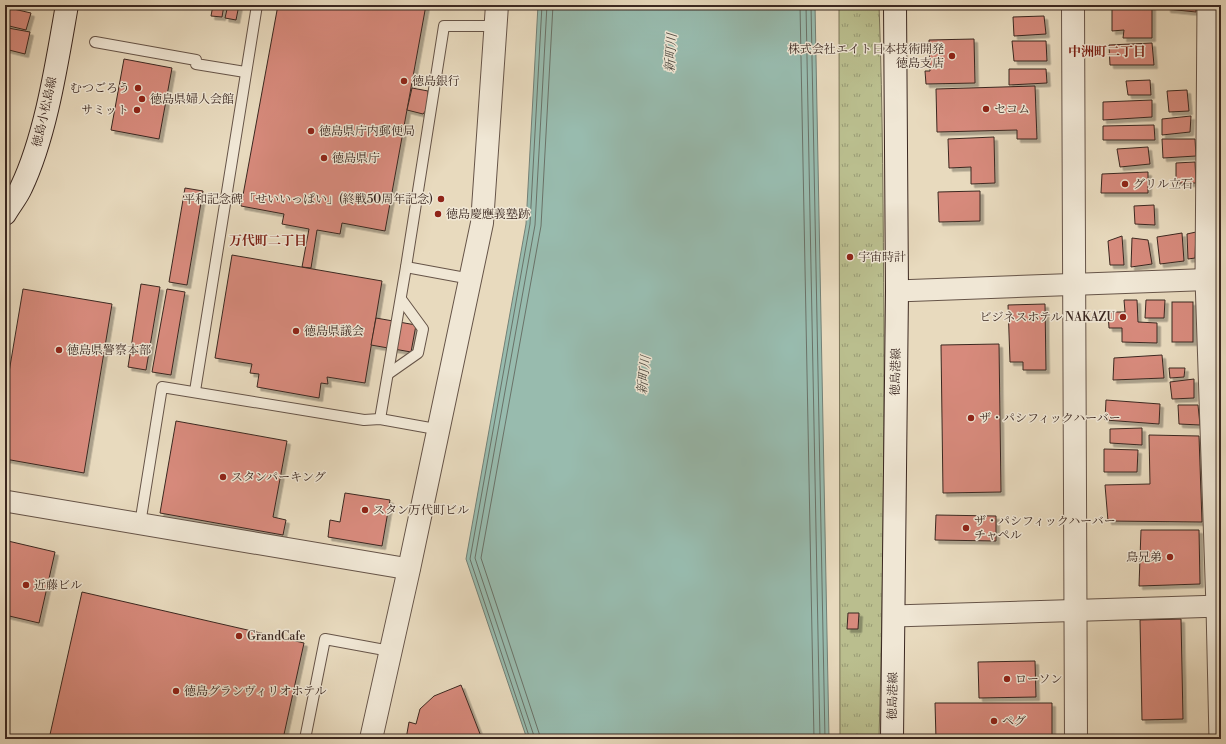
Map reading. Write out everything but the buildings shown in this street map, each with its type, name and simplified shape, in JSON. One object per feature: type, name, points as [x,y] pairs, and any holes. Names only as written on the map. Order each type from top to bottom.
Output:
[{"type":"street","name":"徳島小松島線","points":[[5,214],[13,188],[36,151],[58,54],[67,5]]},
{"type":"street","points":[[371,739],[409,569],[482,223],[497,5]]},
{"type":"street","name":"徳島港線","points":[[892,739],[897,291],[895,5]]},
{"type":"street","points":[[1073,5],[1076,739]]},
{"type":"street","points":[[1208,5],[1220,739]]},
{"type":"street","points":[[897,291],[1074,286],[1213,279]]},
{"type":"street","points":[[5,501],[409,569]]},
{"type":"street","points":[[894,616],[1219,606]]},
{"type":"lane","points":[[195,391],[245,72],[257,5]]},
{"type":"lane","points":[[380,419],[401,299],[444,26],[496,26]]},
{"type":"lane","points":[[95,42],[196,60],[196,64],[245,72]]},
{"type":"lane","points":[[406,267],[471,279]]},
{"type":"lane","points":[[388,374],[418,353],[422,329],[401,299]]},
{"type":"lane","points":[[140,524],[162,387],[195,391],[364,420],[380,419],[430,428]]},
{"type":"lane","points":[[305,739],[326,639],[390,651]]},
{"type":"green space","points":[[839,5],[879,5],[884,322],[883,530],[879,739],[840,739]]},
{"type":"water","name":"新町川","points":[[538,5],[815,5],[829,739],[527,739],[466,559],[526,224]]},
{"type":"place","name":"株式会社エイト日本技術開発 徳島支店","points":[[952,56]]},
{"type":"place","name":"徳島銀行","points":[[404,81]]},
{"type":"place","name":"むつごろう","points":[[138,88]]},
{"type":"place","name":"徳島県婦人会館","points":[[142,99]]},
{"type":"place","name":"セコム","points":[[986,109]]},
{"type":"place","name":"サミット","points":[[137,110]]},
{"type":"place","name":"徳島県庁内郵便局","points":[[311,131]]},
{"type":"place","name":"徳島県庁","points":[[324,158]]},
{"type":"place","name":"グリル立石","points":[[1125,184]]},
{"type":"place","name":"平和記念碑「せいいっぱい」(終戦50周年記念)","points":[[441,199]]},
{"type":"place","name":"徳島慶應義塾跡","points":[[438,214]]},
{"type":"place","name":"宇宙時計","points":[[850,257]]},
{"type":"place","name":"ビジネスホテル NAKAZU","points":[[1123,317]]},
{"type":"place","name":"徳島県議会","points":[[296,331]]},
{"type":"place","name":"徳島県警察本部","points":[[59,350]]},
{"type":"place","name":"ザ・パシフィックハーバー","points":[[971,418]]},
{"type":"place","name":"スタンパーキング","points":[[223,477]]},
{"type":"place","name":"スタン万代町ビル","points":[[365,510]]},
{"type":"place","name":"ザ・パシフィックハーバー チャペル","points":[[966,528]]},
{"type":"place","name":"鳥兄弟","points":[[1170,557]]},
{"type":"place","name":"近藤ビル","points":[[26,585]]},
{"type":"place","name":"GrandCafe","points":[[239,636]]},
{"type":"place","name":"ローソン","points":[[1007,679]]},
{"type":"place","name":"徳島グランヴィリオホテル","points":[[176,691]]},
{"type":"place","name":"ペグ","points":[[994,721]]},
{"type":"district","name":"中洲町二丁目","points":[[1107,52]]},
{"type":"district","name":"万代町二丁目","points":[[268,241]]}]
